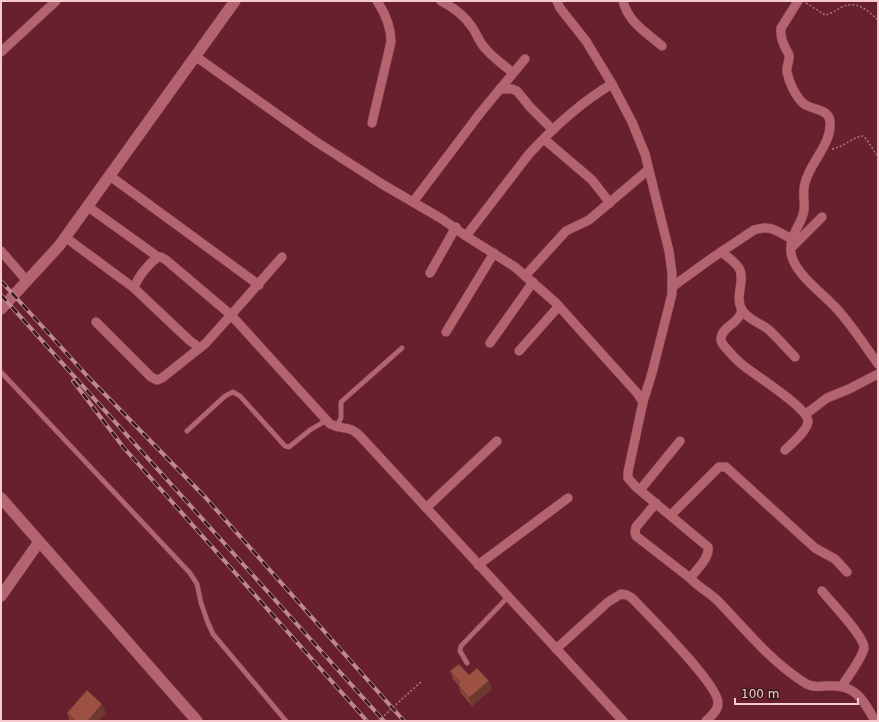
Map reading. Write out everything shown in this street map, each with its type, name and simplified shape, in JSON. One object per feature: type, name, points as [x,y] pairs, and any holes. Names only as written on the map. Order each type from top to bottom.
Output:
[{"type":"street","points":[[1,52],[56,1]]},
{"type":"street","points":[[1,310],[65,237],[235,1]]},
{"type":"street","points":[[372,123],[391,42],[391,31],[382,6],[377,1]]},
{"type":"street","points":[[441,1],[450,6],[464,18],[473,28],[486,50],[513,73]]},
{"type":"street","points":[[557,1],[560,8],[586,41],[612,84],[632,122],[641,144],[669,251],[672,273],[670,303],[643,402],[628,478],[640,490],[708,547],[709,552],[690,578]]},
{"type":"street","points":[[623,1],[626,11],[632,20],[662,46]]},
{"type":"street","points":[[798,1],[781,28],[781,39],[789,54],[787,71],[789,80],[796,95],[805,104],[822,112],[830,119],[830,130],[821,151],[807,176],[804,187],[803,214],[792,239],[792,258],[797,269],[838,310],[878,364]]},
{"type":"street","points":[[196,56],[315,141],[382,184],[456,227],[466,236],[516,267],[559,306],[637,393],[643,402]]},
{"type":"street","points":[[413,202],[524,59]]},
{"type":"street","points":[[466,236],[529,154],[584,102],[612,84]]},
{"type":"street","points":[[500,89],[517,91],[530,107],[553,130]]},
{"type":"street","points":[[544,139],[592,180],[610,203]]},
{"type":"street","points":[[525,276],[566,231],[578,224],[590,220],[648,170]]},
{"type":"street","points":[[110,176],[259,285]]},
{"type":"street","points":[[88,206],[158,257],[166,260],[231,315],[327,420],[336,426],[354,430],[623,721]]},
{"type":"street","points":[[791,248],[822,217]]},
{"type":"street","points":[[430,273],[456,227]]},
{"type":"street","points":[[672,288],[746,234],[762,227],[768,227],[792,239]]},
{"type":"street","points":[[65,237],[134,288],[189,340],[201,347]]},
{"type":"street","points":[[1,251],[27,281]]},
{"type":"street","points":[[720,252],[735,263],[739,269],[741,277],[738,296],[742,310],[770,331],[795,357]]},
{"type":"street","points":[[446,332],[494,254]]},
{"type":"street","points":[[134,288],[149,265],[158,257]]},
{"type":"street","points":[[96,322],[151,377],[157,380],[162,378],[205,344],[259,285],[282,257]]},
{"type":"street","points":[[490,343],[533,282]]},
{"type":"street","points":[[519,351],[559,306]]},
{"type":"street","points":[[742,310],[738,318],[726,329],[721,339],[722,343],[737,361],[780,392],[806,414],[808,421],[806,427],[785,450]]},
{"type":"street","points":[[806,414],[827,398],[849,389],[878,374]]},
{"type":"street","points":[[426,508],[496,441]]},
{"type":"street","points":[[640,490],[680,441]]},
{"type":"street","points":[[671,515],[719,467],[726,467],[815,548],[835,559],[847,572]]},
{"type":"street","points":[[1,498],[197,721]]},
{"type":"street","points":[[478,565],[568,498]]},
{"type":"street","points":[[656,503],[636,527],[636,536],[718,601],[770,657],[810,686],[842,686],[856,694],[866,705],[874,718]]},
{"type":"street","points":[[1,596],[40,542]]},
{"type":"street","points":[[822,591],[863,641],[864,646],[860,656],[842,686]]},
{"type":"street","points":[[556,649],[615,596],[622,594],[627,595],[632,598],[696,666],[714,690],[718,699],[718,705],[716,711],[706,721]]},
{"type":"lane","points":[[336,426],[341,418],[341,402],[402,348]]},
{"type":"lane","points":[[1,372],[190,573],[197,584],[201,603],[213,634],[286,721]]},
{"type":"lane","points":[[187,432],[225,396],[233,392],[240,396],[285,446],[289,447],[294,444],[310,430],[327,420]]},
{"type":"lane","points":[[467,663],[460,651],[461,646],[508,597]]},
{"type":"path","points":[[802,1],[825,15],[843,6],[855,4],[861,5],[878,20]]},
{"type":"path","points":[[821,151],[835,149],[857,137],[863,136],[868,140],[874,152],[878,156]]},
{"type":"path","points":[[378,721],[422,681]]},
{"type":"building","points":[[459,664],[469,675],[477,668],[489,681],[469,698],[458,685],[460,682],[450,671]]},
{"type":"building","points":[[87,690],[102,704],[88,721],[76,721],[67,713]]},
{"type":"railway","points":[[1,281],[90,379],[205,497],[404,721]]},
{"type":"railway","points":[[1,295],[384,721]]},
{"type":"railway","points":[[73,381],[124,448],[367,721]]}]
